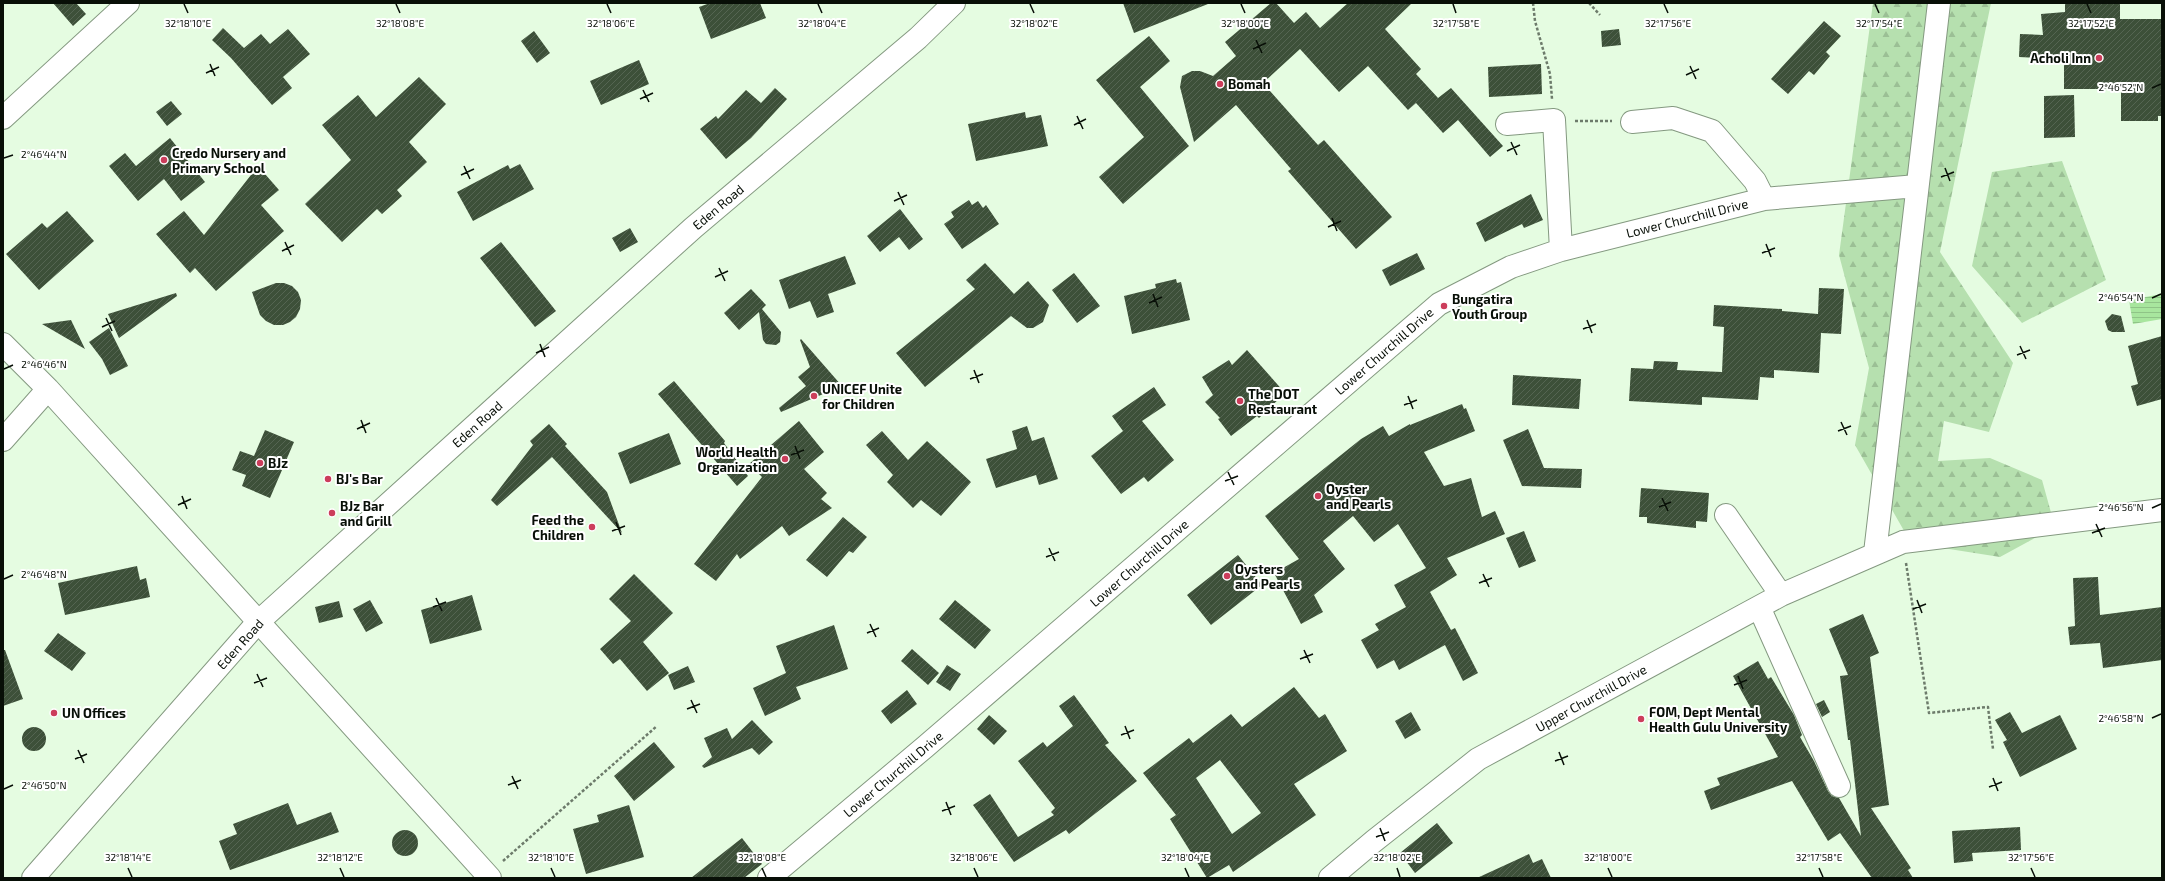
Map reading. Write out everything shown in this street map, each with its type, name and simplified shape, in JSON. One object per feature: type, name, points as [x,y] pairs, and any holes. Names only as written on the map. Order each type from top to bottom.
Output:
[{"type":"street","points":[[3,118],[128,3]]},
{"type":"street","name":"Eden Road","points":[[33,878],[258,622],[694,228],[918,38],[954,3]]},
{"type":"street","points":[[1875,553],[1917,186],[1940,3]]},
{"type":"street","points":[[1632,122],[1673,118],[1712,131],[1755,181],[1764,199]]},
{"type":"street","points":[[1507,124],[1554,120],[1561,250]]},
{"type":"street","name":"Lower Churchill Drive","points":[[769,878],[925,747],[1439,304],[1511,267],[1561,250],[1764,199],[1917,186]]},
{"type":"street","points":[[3,344],[48,389],[488,877]]},
{"type":"street","points":[[3,440],[48,389]]},
{"type":"street","name":"Upper Churchill Drive","points":[[1330,878],[1374,841],[1478,759],[1781,595],[1875,553],[1903,542],[2162,510]]},
{"type":"street","points":[[1726,515],[1781,595]]},
{"type":"street","points":[[1759,607],[1839,786]]},
{"type":"path","points":[[1533,3],[1535,21],[1550,74],[1554,120],[1632,122]]},
{"type":"path","points":[[1589,3],[1600,15]]},
{"type":"path","points":[[1903,542],[1928,714],[1988,707],[1993,749]]},
{"type":"path","points":[[488,877],[657,726]]},
{"type":"green space","points":[[1873,3],[1991,3],[1940,252],[2013,363],[1989,432],[1944,421],[1938,461],[1990,458],[2042,480],[2055,527],[2000,557],[1911,543],[1855,445],[1869,368],[1839,255]]},
{"type":"green space","points":[[2062,161],[2106,280],[2022,323],[1972,266],[1992,172]]},
{"type":"shaded area","points":[[2162,294],[2162,319],[2133,324],[2129,300]]},
{"type":"building","points":[[53,3],[76,3],[86,14],[73,26]]},
{"type":"building","points":[[710,3],[760,3],[766,18],[711,39],[699,7]]},
{"type":"building","points":[[1123,3],[1208,3],[1208,4],[1134,33]]},
{"type":"building","points":[[1271,3],[1276,3],[1294,23],[1306,12],[1320,28],[1348,3],[1412,3],[1385,29],[1421,69],[1416,74],[1438,98],[1451,88],[1503,146],[1490,157],[1458,120],[1443,133],[1416,103],[1408,110],[1368,66],[1339,92],[1300,49],[1263,83],[1318,145],[1324,140],[1392,217],[1356,249],[1288,171],[1291,169],[1236,105],[1194,142],[1180,87],[1182,76],[1192,71],[1200,71],[1213,76],[1236,56],[1225,42]]},
{"type":"building","points":[[2065,3],[2120,3],[2120,19],[2162,19],[2162,116],[2158,116],[2158,121],[2121,121],[2121,89],[2064,89],[2064,59],[2019,57],[2020,34],[2043,35],[2041,14],[2065,12]]},
{"type":"building","points":[[1824,21],[1841,36],[1826,52],[1830,56],[1814,75],[1809,71],[1788,94],[1771,79]]},
{"type":"building","points":[[223,28],[244,48],[261,34],[270,44],[288,29],[310,54],[283,77],[292,88],[272,105],[231,58],[212,40]]},
{"type":"building","points":[[1619,29],[1621,45],[1602,47],[1601,31]]},
{"type":"building","points":[[534,31],[550,53],[537,63],[521,41]]},
{"type":"building","points":[[1149,36],[1170,61],[1140,87],[1189,146],[1123,204],[1099,177],[1144,137],[1096,80]]},
{"type":"building","points":[[639,60],[649,84],[601,105],[590,81]]},
{"type":"building","points":[[1541,64],[1542,94],[1489,97],[1488,67]]},
{"type":"building","points":[[419,77],[446,104],[409,142],[427,162],[397,190],[402,196],[382,214],[377,209],[342,242],[305,204],[351,160],[322,125],[358,95],[376,117]]},
{"type":"building","points":[[775,88],[787,99],[751,138],[726,159],[700,129],[716,116],[718,119],[746,90],[761,103]]},
{"type":"building","points":[[2074,95],[2075,137],[2044,138],[2044,96]]},
{"type":"building","points":[[171,101],[182,114],[167,126],[156,112]]},
{"type":"building","points":[[1025,112],[1026,118],[1041,115],[1048,146],[976,161],[968,124]]},
{"type":"building","name":"Credo Nursery and Primary School","points":[[170,138],[205,182],[181,201],[164,179],[138,201],[109,166],[125,153],[136,166]]},
{"type":"building","points":[[520,164],[534,189],[473,221],[457,192],[508,165],[510,169]]},
{"type":"building","points":[[258,166],[279,190],[261,205],[284,231],[216,291],[195,268],[190,273],[156,234],[184,211],[204,235]]},
{"type":"building","points":[[1531,194],[1543,220],[1524,228],[1522,224],[1485,242],[1476,223]]},
{"type":"building","points":[[969,200],[972,205],[978,201],[983,208],[986,205],[999,224],[962,249],[944,224],[954,217],[951,212]]},
{"type":"building","points":[[900,209],[923,239],[909,250],[899,237],[880,252],[867,236]]},
{"type":"building","points":[[67,211],[94,241],[39,290],[6,254],[42,223],[47,228]]},
{"type":"building","points":[[630,228],[638,242],[620,252],[612,238]]},
{"type":"building","points":[[501,242],[556,311],[535,327],[480,258]]},
{"type":"building","points":[[1417,253],[1425,269],[1390,286],[1382,270]]},
{"type":"building","points":[[845,256],[856,284],[828,294],[834,312],[817,318],[810,301],[789,309],[779,280]]},
{"type":"building","points":[[985,263],[1014,294],[1028,281],[1049,305],[1043,322],[1033,328],[1027,328],[1011,316],[925,387],[896,353],[975,289],[966,280]]},
{"type":"building","points":[[1074,273],[1100,306],[1077,323],[1052,290]]},
{"type":"building","points":[[1176,279],[1177,283],[1181,282],[1190,320],[1132,334],[1124,296],[1156,288],[1155,284]]},
{"type":"building","points":[[276,283],[284,283],[292,286],[298,292],[301,300],[300,309],[296,317],[283,325],[274,325],[266,321],[260,315],[252,292]]},
{"type":"building","points":[[1819,288],[1844,289],[1841,334],[1821,333],[1819,373],[1774,370],[1774,378],[1760,377],[1758,400],[1702,397],[1702,405],[1629,401],[1631,368],[1653,369],[1654,361],[1678,362],[1677,370],[1722,372],[1724,327],[1713,326],[1714,305],[1782,309],[1782,311],[1818,314]]},
{"type":"building","points":[[751,289],[766,305],[762,309],[781,332],[780,342],[776,345],[766,344],[763,340],[759,312],[739,330],[724,313]]},
{"type":"building","points":[[176,293],[177,296],[119,338],[108,314]]},
{"type":"building","points":[[2112,314],[2121,316],[2125,332],[2112,332],[2108,330],[2105,321]]},
{"type":"building","points":[[71,320],[85,349],[42,324]]},
{"type":"building","points":[[109,328],[128,366],[110,375],[102,359],[89,342]]},
{"type":"building","points":[[2162,336],[2162,399],[2137,406],[2131,386],[2138,384],[2128,346]]},
{"type":"building","name":"UNICEF Unite for Children","points":[[801,339],[842,386],[781,412],[779,408],[806,386],[798,377],[810,367],[800,340]]},
{"type":"building","points":[[1247,350],[1285,393],[1259,418],[1257,416],[1231,436],[1218,419],[1220,418],[1205,402],[1213,395],[1202,377],[1229,360],[1232,365]]},
{"type":"building","points":[[1513,375],[1581,379],[1579,409],[1512,405]]},
{"type":"building","points":[[674,381],[725,441],[724,443],[748,476],[737,486],[658,394]]},
{"type":"building","points":[[1154,387],[1166,405],[1142,421],[1174,460],[1148,482],[1144,477],[1121,494],[1091,456],[1123,431],[1112,416]]},
{"type":"building","points":[[1462,404],[1464,409],[1466,408],[1475,431],[1424,452],[1444,486],[1471,478],[1482,517],[1495,511],[1505,534],[1447,558],[1457,575],[1430,592],[1451,630],[1455,628],[1478,673],[1463,681],[1445,645],[1399,670],[1394,660],[1377,669],[1361,640],[1379,630],[1375,624],[1406,607],[1394,585],[1426,568],[1398,524],[1374,542],[1353,516],[1323,541],[1345,569],[1314,595],[1323,612],[1301,624],[1274,573],[1299,559],[1265,516],[1361,439],[1383,426],[1389,436],[1410,424]]},
{"type":"building","points":[[799,421],[824,452],[804,469],[827,493],[821,499],[832,508],[789,536],[782,526],[740,559],[737,554],[716,581],[694,564],[762,477],[749,464]]},
{"type":"building","points":[[549,424],[567,444],[565,446],[607,492],[622,533],[552,457],[497,506],[491,500],[533,445],[530,441]]},
{"type":"building","points":[[1027,426],[1032,441],[1044,437],[1058,479],[1039,485],[1036,475],[996,488],[986,459],[1017,449],[1012,431]]},
{"type":"building","points":[[1528,429],[1544,468],[1582,469],[1581,488],[1522,486],[1503,440]]},
{"type":"building","name":"BJz","points":[[265,430],[294,442],[270,498],[242,486],[246,475],[232,470],[240,451],[254,456]]},
{"type":"building","points":[[882,431],[908,460],[927,441],[971,482],[941,516],[921,500],[913,508],[887,482],[893,475],[866,445]]},
{"type":"building","points":[[669,433],[681,464],[630,484],[618,453]]},
{"type":"building","points":[[1641,488],[1709,493],[1707,522],[1696,521],[1696,528],[1647,523],[1647,517],[1639,517]]},
{"type":"building","points":[[843,517],[867,537],[853,553],[849,551],[827,577],[806,560]]},
{"type":"building","points":[[1524,531],[1536,561],[1519,568],[1506,538]]},
{"type":"building","points":[[1238,555],[1262,585],[1211,625],[1187,595]]},
{"type":"building","points":[[137,566],[140,580],[146,578],[150,597],[65,615],[58,583]]},
{"type":"building","points":[[634,574],[673,613],[643,642],[669,673],[647,691],[620,659],[613,664],[600,649],[631,621],[609,599]]},
{"type":"building","points":[[2098,577],[2100,615],[2162,607],[2162,660],[2103,668],[2100,643],[2070,645],[2068,627],[2075,626],[2073,578]]},
{"type":"building","points":[[472,595],[482,630],[430,644],[421,610]]},
{"type":"building","points":[[370,600],[383,623],[366,632],[353,609]]},
{"type":"building","points":[[955,600],[991,630],[975,649],[939,619]]},
{"type":"building","points":[[339,601],[343,617],[319,623],[315,607]]},
{"type":"building","points":[[1863,614],[1879,653],[1870,657],[1889,805],[1871,808],[1911,868],[1908,870],[1913,878],[1872,878],[1840,833],[1828,841],[1792,781],[1711,810],[1704,791],[1720,785],[1717,778],[1778,757],[1733,676],[1758,661],[1768,679],[1771,677],[1794,715],[1802,735],[1800,737],[1814,761],[1828,791],[1832,796],[1839,798],[1861,836],[1850,740],[1848,740],[1840,676],[1848,675],[1829,629]]},
{"type":"building","points":[[834,625],[848,669],[796,687],[801,699],[765,716],[753,688],[786,673],[776,646]]},
{"type":"building","points":[[58,633],[86,653],[72,671],[44,651]]},
{"type":"building","points":[[912,649],[939,673],[928,685],[901,661]]},
{"type":"building","points":[[3,650],[5,650],[23,699],[3,706]]},
{"type":"building","points":[[947,665],[961,674],[950,691],[936,682]]},
{"type":"building","points":[[688,666],[695,682],[674,690],[668,675]]},
{"type":"building","points":[[1294,687],[1319,718],[1325,714],[1347,751],[1294,784],[1316,815],[1233,872],[1229,865],[1207,878],[1170,819],[1176,815],[1143,773],[1189,738],[1193,743],[1231,714],[1242,727]],"holes":[[[1220,760],[1261,813],[1232,834],[1196,778]]]},
{"type":"building","points":[[907,690],[917,704],[891,724],[881,711]]},
{"type":"building","points":[[1074,695],[1109,743],[1105,745],[1137,781],[1069,834],[1066,830],[1014,862],[973,805],[990,794],[1018,837],[1054,815],[1051,812],[1055,808],[1018,761],[1043,742],[1047,747],[1073,726],[1059,706]]},
{"type":"building","points":[[1824,700],[1830,712],[1822,717],[1816,704]]},
{"type":"building","points":[[1411,712],[1421,730],[1405,739],[1395,721]]},
{"type":"building","points":[[2010,712],[2022,733],[2060,715],[2077,749],[2020,777],[2003,742],[2007,740],[1995,720]]},
{"type":"building","points":[[989,715],[1007,731],[994,745],[977,729]]},
{"type":"building","points":[[752,720],[773,742],[759,755],[752,748],[704,768],[702,766],[712,757],[704,738],[727,728],[732,739]]},
{"type":"building","points":[[34,727],[39,728],[45,734],[45,744],[39,750],[34,751],[29,750],[23,744],[22,739],[23,734],[29,728]]},
{"type":"building","points":[[654,742],[675,767],[634,801],[614,776]]},
{"type":"building","points":[[288,803],[297,825],[331,812],[339,832],[230,870],[219,841],[237,834],[233,824]]},
{"type":"building","points":[[629,805],[644,857],[586,874],[573,829],[599,822],[597,815]]},
{"type":"building","points":[[1437,823],[1453,843],[1415,873],[1400,853]]},
{"type":"building","points":[[2020,827],[2021,850],[1972,853],[1973,861],[1954,863],[1952,831]]},
{"type":"building","points":[[405,830],[414,834],[418,843],[414,852],[405,856],[396,852],[392,843],[396,834]]},
{"type":"building","points":[[742,838],[762,864],[744,878],[691,878]]},
{"type":"building","points":[[1529,854],[1533,863],[1542,859],[1551,878],[1477,878]]},
{"type":"place","name":"Acholi Inn","points":[[2099,58]]},
{"type":"place","name":"Bomah","points":[[1220,84]]},
{"type":"place","name":"Credo Nursery and Primary School","points":[[164,160]]},
{"type":"place","name":"Bungatira Youth Group","points":[[1444,306]]},
{"type":"place","name":"UNICEF Unite for Children","points":[[814,396]]},
{"type":"place","name":"The DOT Restaurant","points":[[1240,401]]},
{"type":"place","name":"World Health Organization","points":[[785,459]]},
{"type":"place","name":"BJz","points":[[260,463]]},
{"type":"place","name":"BJ's Bar","points":[[328,479]]},
{"type":"place","name":"Oyster and Pearls","points":[[1318,496]]},
{"type":"place","name":"BJz Bar and Grill","points":[[332,513]]},
{"type":"place","name":"Feed the Children","points":[[592,527]]},
{"type":"place","name":"Oysters and Pearls","points":[[1227,576]]},
{"type":"place","name":"UN Offices","points":[[54,713]]},
{"type":"place","name":"FOM, Dept Mental Health Gulu University","points":[[1641,719]]}]
